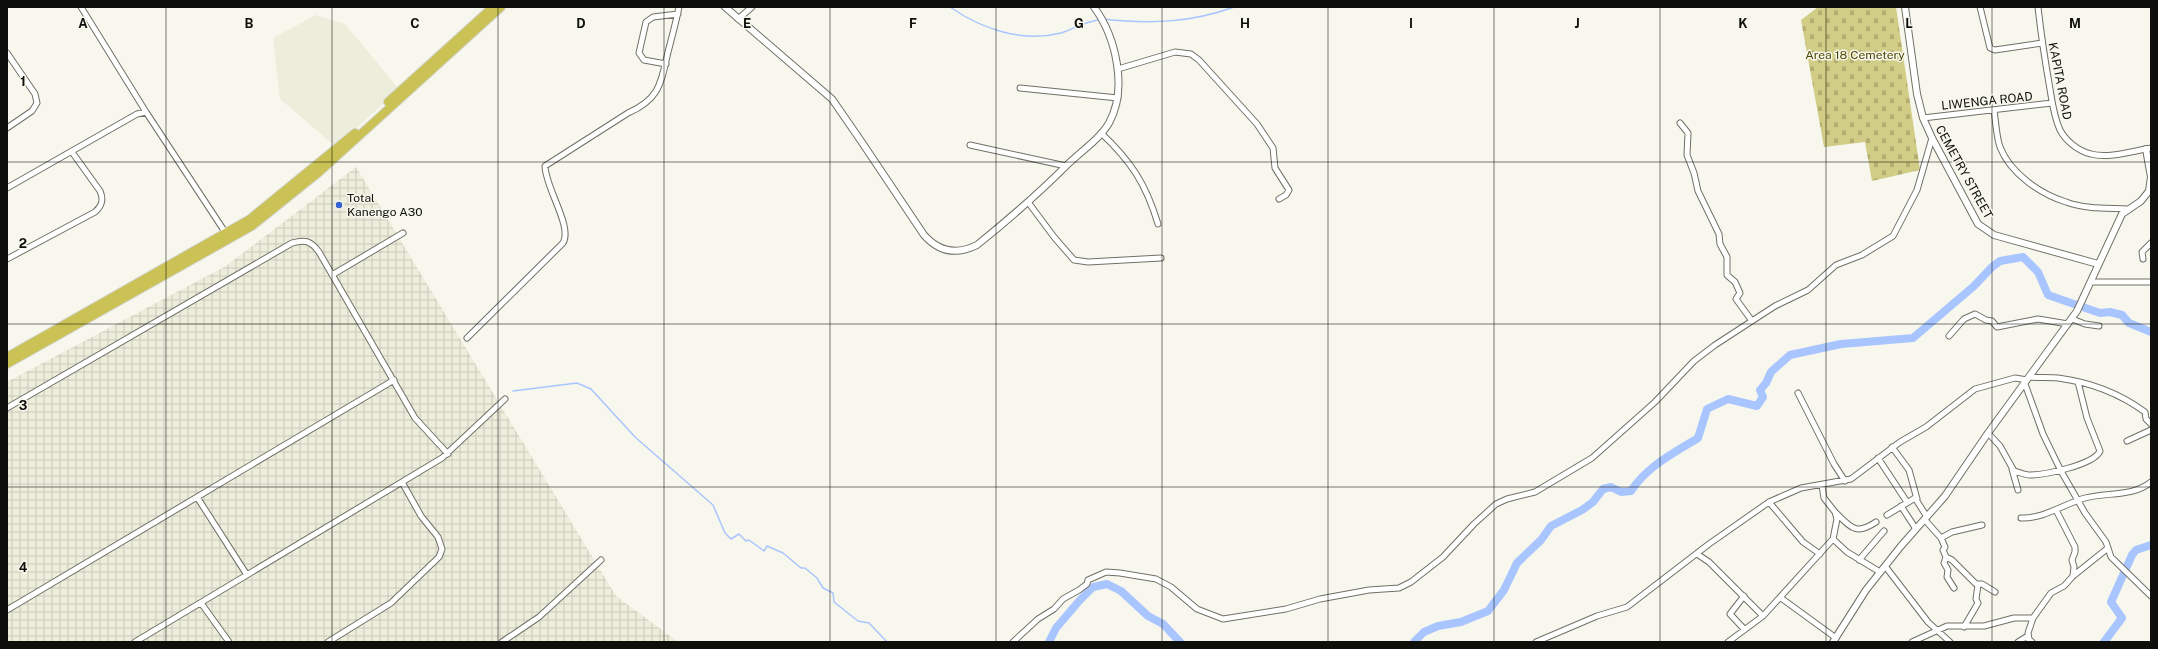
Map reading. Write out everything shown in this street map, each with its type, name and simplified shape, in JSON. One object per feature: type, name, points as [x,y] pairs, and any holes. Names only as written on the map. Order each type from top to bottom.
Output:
[{"type":"highway","points":[[7,364],[228,236],[261,212],[303,178],[493,7]]},
{"type":"highway","points":[[7,357],[228,236],[252,226],[294,193],[501,7]]},
{"type":"street","points":[[81,7],[146,112],[228,236]]},
{"type":"street","points":[[467,338],[565,240],[566,233],[547,180],[545,166],[647,102],[659,89],[679,7]]},
{"type":"street","points":[[725,7],[832,99],[862,140],[924,235],[937,247],[958,251],[977,245],[1028,202],[1101,133],[1109,123],[1118,98],[1118,69],[1108,35],[1094,7]]},
{"type":"street","points":[[738,19],[752,7]]},
{"type":"street","name":"CEMETRY STREET","points":[[1905,7],[1917,94],[1923,118],[1974,218],[1983,229],[1994,235],[2098,264]]},
{"type":"street","points":[[1980,7],[1990,48],[1995,50],[2042,43]]},
{"type":"street","name":"KAPITA ROAD","points":[[2038,7],[2052,104],[2061,131],[2071,143],[2084,152],[2101,155],[2149,148]]},
{"type":"street","points":[[666,64],[644,60],[639,53],[646,22],[653,17],[678,14]]},
{"type":"street","points":[[1118,69],[1175,52],[1191,54],[1199,60],[1257,124],[1267,138],[1274,153],[1277,172],[1289,190],[1286,195],[1279,199]]},
{"type":"street","points":[[7,53],[36,99],[36,103],[32,111],[7,128]]},
{"type":"street","points":[[1020,88],[1118,98]]},
{"type":"street","name":"LIWENGA ROAD","points":[[1923,118],[2052,104]]},
{"type":"street","points":[[1994,111],[2001,148],[2007,159],[2023,177],[2046,193],[2066,202],[2088,207],[2127,209]]},
{"type":"street","points":[[7,188],[137,114],[146,112]]},
{"type":"street","points":[[1680,123],[1688,133],[1687,156],[1694,173],[1698,191],[1719,234],[1720,244],[1727,257],[1727,275],[1735,282],[1740,293],[1736,299],[1752,321]]},
{"type":"street","points":[[1101,133],[1120,150],[1137,174],[1148,193],[1158,224]]},
{"type":"street","points":[[1013,642],[1038,619],[1054,609],[1063,599],[1087,584],[1088,580],[1106,572],[1126,573],[1156,579],[1171,587],[1197,609],[1223,619],[1279,610],[1320,599],[1369,590],[1399,588],[1418,578],[1433,566],[1496,504],[1507,499],[1535,492],[1592,458],[1655,402],[1694,361],[1714,344],[1775,306],[1808,290],[1836,265],[1862,255],[1893,236],[1917,190],[1932,138]]},
{"type":"street","points":[[970,145],[1066,166]]},
{"type":"street","points":[[1781,598],[1835,640],[1857,602],[1880,572],[1945,496],[1988,433],[2077,311],[2122,214],[2143,199],[2150,187],[2149,148]]},
{"type":"street","points":[[7,259],[95,212],[101,204],[102,196],[100,191],[72,152]]},
{"type":"street","points":[[1028,202],[1054,238],[1074,260],[1088,262],[1161,258]]},
{"type":"street","points":[[332,275],[403,233]]},
{"type":"street","points":[[7,408],[292,243],[306,240],[314,246],[332,275],[415,418],[448,454]]},
{"type":"street","points":[[2143,259],[2142,252],[2151,243]]},
{"type":"street","points":[[2091,282],[2151,282]]},
{"type":"street","points":[[1949,336],[1964,319],[1975,314],[1986,320],[1992,321],[1997,327],[2038,319],[2070,321],[2100,326]]},
{"type":"street","points":[[1536,642],[1597,616],[1627,607],[1769,502],[1793,491],[1851,479],[1892,447],[1926,427],[1975,389],[2015,378],[2027,380],[2078,382],[2094,385],[2132,402],[2145,412],[2146,419],[2151,424]]},
{"type":"street","points":[[7,610],[394,380]]},
{"type":"street","points":[[2027,380],[2043,434],[2061,471],[2115,562],[2151,596]]},
{"type":"street","points":[[2012,469],[2028,475],[2061,471],[2085,462],[2097,455],[2100,451],[2087,418],[2078,382]]},
{"type":"street","points":[[1798,393],[1828,449],[1834,464],[1845,481]]},
{"type":"street","points":[[135,642],[448,454],[505,399]]},
{"type":"street","points":[[2127,441],[2151,430]]},
{"type":"street","points":[[1988,433],[2000,446],[2012,469],[2018,490]]},
{"type":"street","points":[[1892,447],[1909,470],[1917,499],[1926,518],[1941,538],[1946,556],[1944,563],[1948,570],[1947,577],[1954,588]]},
{"type":"street","points":[[1878,458],[1907,502]]},
{"type":"street","points":[[328,642],[392,603],[439,557],[441,545],[438,537],[421,516],[402,482]]},
{"type":"street","points":[[2021,518],[2056,510],[2078,500],[2135,490],[2151,482]]},
{"type":"street","points":[[1822,485],[1824,498],[1849,526],[1857,530],[1864,530],[1876,522]]},
{"type":"street","points":[[197,497],[247,575]]},
{"type":"street","points":[[1887,515],[1914,498],[1917,499]]},
{"type":"street","points":[[1769,502],[1803,542],[1820,554]]},
{"type":"street","points":[[1901,506],[1916,529]]},
{"type":"street","points":[[2056,510],[2075,547],[2076,552],[2072,560],[2074,567],[2073,576]]},
{"type":"street","points":[[1728,642],[1763,616],[1781,598],[1833,539],[1837,523],[1835,512]]},
{"type":"street","points":[[1941,538],[1952,532],[1982,525]]},
{"type":"street","points":[[1859,560],[1884,531]]},
{"type":"street","points":[[1833,539],[1847,552],[1880,572]]},
{"type":"street","points":[[2030,640],[2028,633],[2033,618],[2051,593],[2064,586],[2073,576],[2108,548]]},
{"type":"street","points":[[1697,554],[1709,562],[1763,616]]},
{"type":"street","points":[[1946,556],[1952,560],[1969,579],[1978,585],[1982,584],[1995,592]]},
{"type":"street","points":[[502,642],[539,617],[601,560]]},
{"type":"street","points":[[1885,566],[1936,631],[1950,642]]},
{"type":"street","points":[[1964,626],[1978,603],[1976,599],[1978,585]]},
{"type":"street","points":[[1744,596],[1730,614],[1744,629]]},
{"type":"street","points":[[201,603],[229,642]]},
{"type":"street","points":[[1912,642],[1947,626],[1988,626],[2020,617],[2033,618]]},
{"type":"street","points":[[2018,642],[2026,637],[2030,640]]},
{"type":"shaded area","points":[[316,15],[345,24],[399,89],[336,147],[280,99],[273,38]]},
{"type":"shaded area","points":[[356,167],[616,596],[678,642],[7,642],[7,382],[226,266]]},
{"type":"green space","name":"Area 18 Cemetery","points":[[1818,7],[1896,7],[1920,170],[1872,181],[1865,142],[1824,147],[1801,20]]},
{"type":"waterway","points":[[950,7],[962,15],[989,28],[1017,35],[1046,36],[1061,33],[1088,22],[1098,20]]},
{"type":"waterway","points":[[1103,19],[1153,22],[1170,21],[1202,16],[1234,7]]},
{"type":"waterway","points":[[1414,642],[1424,632],[1438,626],[1461,622],[1488,611],[1504,590],[1517,563],[1541,540],[1551,526],[1582,510],[1593,502],[1603,489],[1611,487],[1621,492],[1631,491],[1637,482],[1653,467],[1698,438],[1707,409],[1728,399],[1757,406],[1763,397],[1760,390],[1766,383],[1771,372],[1790,355],[1841,344],[1913,338],[1974,286],[1992,267],[2000,261],[2023,257],[2038,272],[2048,295],[2100,313],[2110,312],[2122,315],[2129,323],[2151,332]]},
{"type":"waterway","points":[[513,391],[577,383],[591,389],[635,437],[713,505],[725,533],[731,539],[739,534],[746,541],[749,540],[764,551],[767,546],[783,553],[801,568],[805,568],[817,578],[823,588],[833,593],[834,602],[858,621],[869,623],[887,642]]},
{"type":"waterway","points":[[2104,642],[2122,618],[2111,602],[2132,555],[2136,550],[2151,545]]},
{"type":"waterway","points":[[1049,642],[1056,628],[1080,600],[1093,587],[1107,584],[1121,591],[1148,616],[1163,624],[1180,642]]},
{"type":"place","name":"Total Kanengo A30","points":[[339,205]]}]
